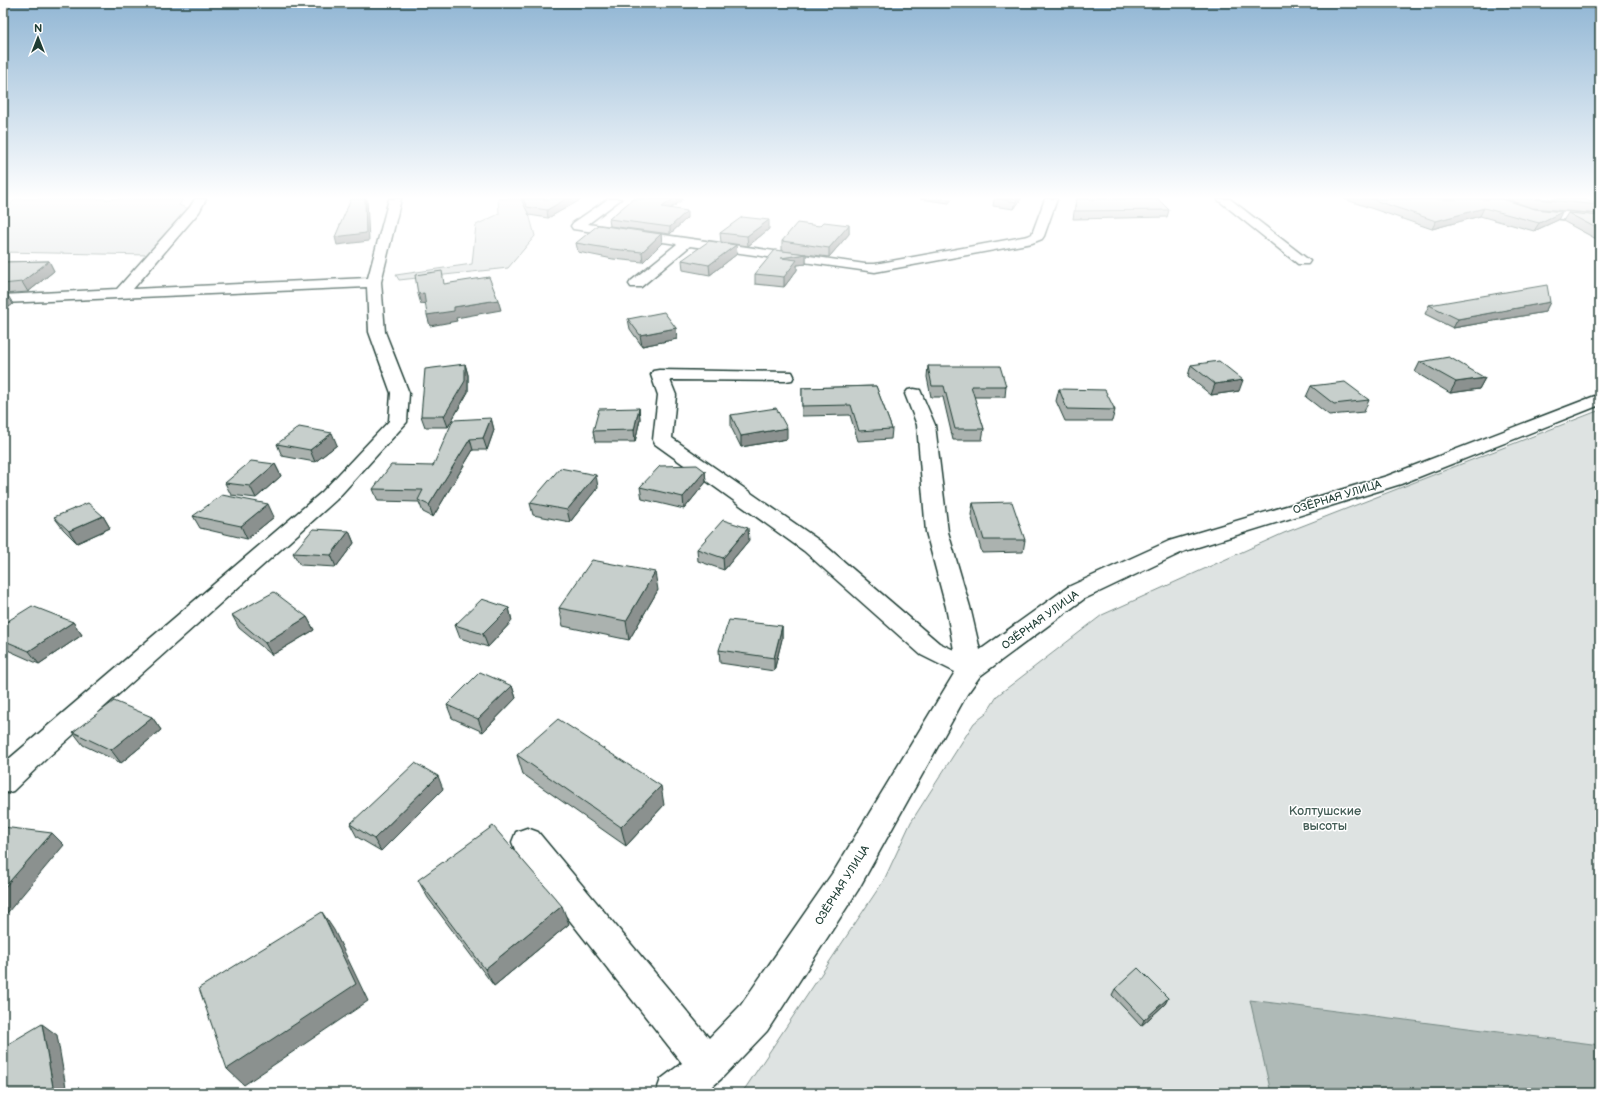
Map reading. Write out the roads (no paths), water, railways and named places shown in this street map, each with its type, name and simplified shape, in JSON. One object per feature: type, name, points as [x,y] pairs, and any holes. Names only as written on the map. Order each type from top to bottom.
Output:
[{"type":"street","points":[[121,294],[159,250]]},
{"type":"street","points":[[3,782],[36,751],[328,496],[398,422],[400,393],[377,332],[374,282],[382,250]]},
{"type":"street","points":[[636,284],[678,250]]},
{"type":"street","points":[[743,250],[865,268],[875,268],[972,250]]},
{"type":"street","points":[[1289,250],[1303,261]]},
{"type":"street","points":[[3,299],[374,282]]},
{"type":"street","points":[[786,376],[659,375],[666,395],[662,440],[812,546],[930,649],[971,670]]},
{"type":"street","points":[[914,394],[926,425],[937,532],[958,607],[971,670]]},
{"type":"street","name":"ОЗЁРНАЯ УЛИЦА","points":[[675,1093],[708,1066],[754,1018],[847,879],[958,687],[971,670],[1076,593],[1177,546],[1394,480],[1600,399]]},
{"type":"street","points":[[526,842],[708,1066]]},
{"type":"park label","name":"Колтушские высоты","points":[[1325,818]]}]
